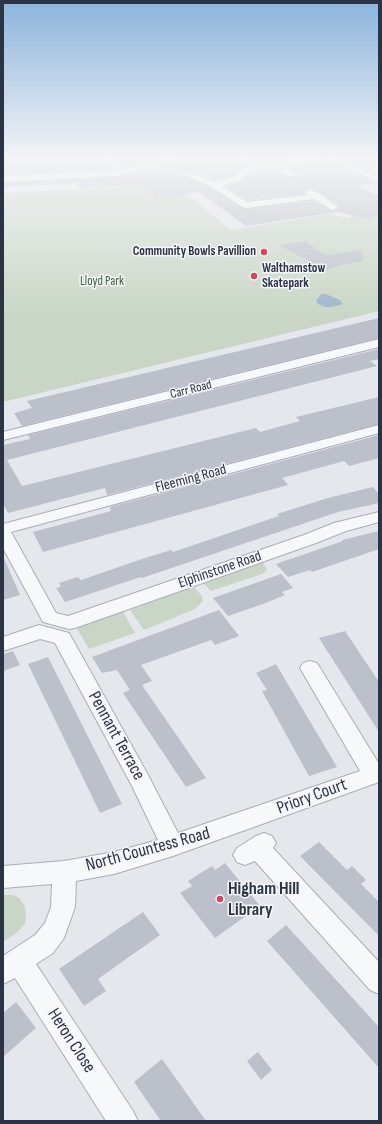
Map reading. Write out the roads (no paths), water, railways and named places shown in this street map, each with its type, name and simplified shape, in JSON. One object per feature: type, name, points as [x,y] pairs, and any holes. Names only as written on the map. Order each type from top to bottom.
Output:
[{"type":"street","name":"Carr Road","points":[[3,436],[379,343]]},
{"type":"street","name":"Fleeming Road","points":[[4,536],[379,429]]},
{"type":"street","name":"Elphinstone Road","points":[[3,644],[56,628],[310,539],[340,527],[379,517]]},
{"type":"street","name":"Pennant Terrace","points":[[4,536],[140,780],[173,846]]},
{"type":"street","points":[[310,668],[376,774]]},
{"type":"street","name":"Priory Court","points":[[245,821],[376,774]]},
{"type":"street","name":"North Countess Road","points":[[3,877],[64,872],[114,863],[173,846],[245,821]]},
{"type":"street","points":[[255,849],[379,981]]},
{"type":"street","points":[[11,966],[44,944],[55,930],[63,907],[64,872]]},
{"type":"street","name":"Heron Close","points":[[11,966],[123,1121]]},
{"type":"water","points":[[321,294],[326,294],[340,300],[343,304],[325,307],[318,304],[316,301]]},
{"type":"place","name":"Community Bowls Pavillion","points":[[264,252]]},
{"type":"place","name":"Walthamstow Skatepark","points":[[254,276]]},
{"type":"place","name":"Higham Hill Library","points":[[220,899]]},
{"type":"park label","name":"Lloyd Park","points":[[102,282]]}]
